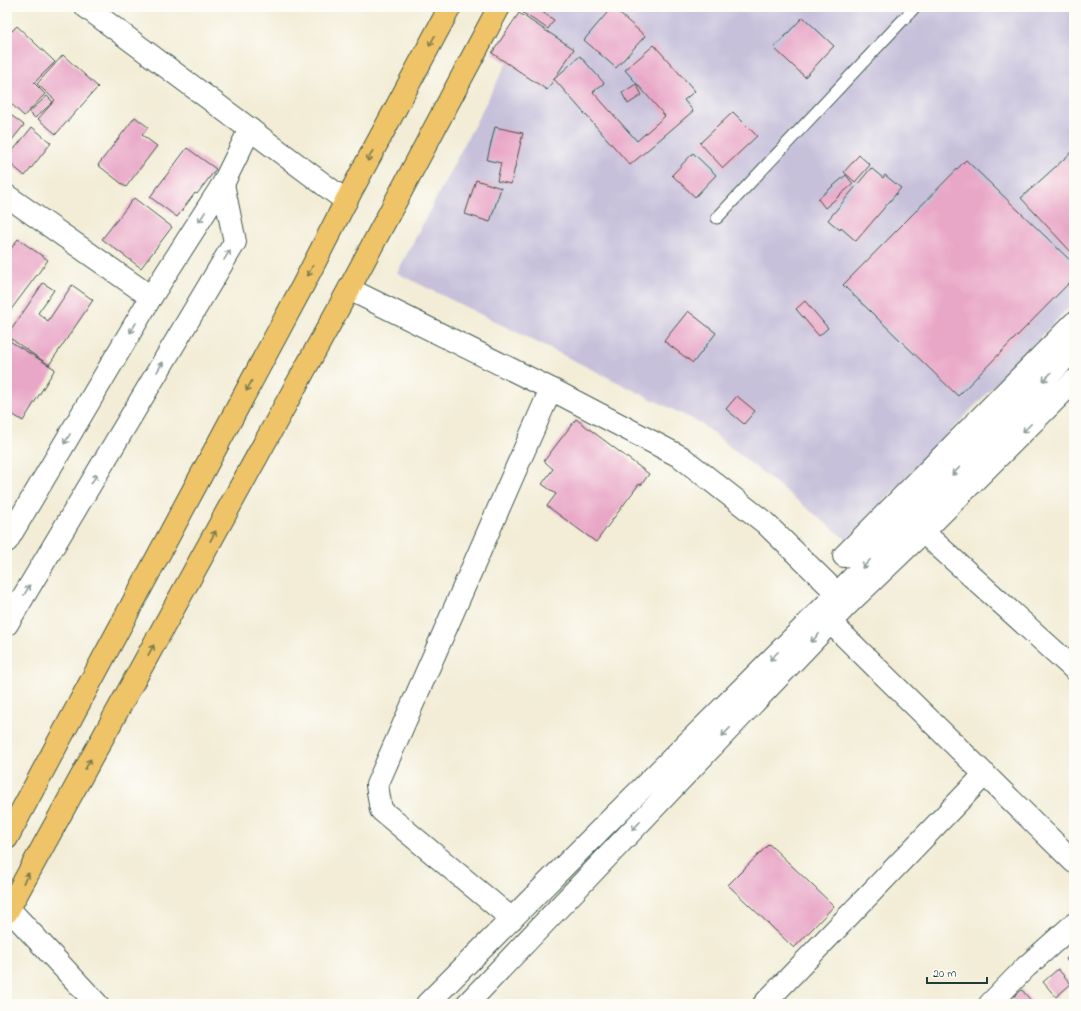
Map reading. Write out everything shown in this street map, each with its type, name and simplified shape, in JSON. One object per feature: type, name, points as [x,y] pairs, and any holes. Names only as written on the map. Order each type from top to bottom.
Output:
[{"type":"main road","points":[[7,838],[450,7]]},
{"type":"main road","points":[[8,911],[349,289],[499,7]]},
{"type":"street","points":[[86,7],[346,201]]},
{"type":"street","points":[[7,541],[151,297],[223,184],[250,129]]},
{"type":"street","points":[[7,624],[235,242],[223,184]]},
{"type":"street","points":[[7,196],[151,297]]},
{"type":"street","points":[[349,289],[551,389],[681,458],[764,522],[842,599]]},
{"type":"street","points":[[844,556],[1074,322]]},
{"type":"street","points":[[427,1004],[512,918],[842,599],[1074,349]]},
{"type":"street","points":[[467,1004],[830,622],[842,599],[923,532],[1074,381]]},
{"type":"street","points":[[512,918],[381,810],[377,785],[551,389]]},
{"type":"street","points":[[923,532],[1074,669]]},
{"type":"street","points":[[830,622],[1074,862]]},
{"type":"street","points":[[764,1004],[985,774]]},
{"type":"street","points":[[8,911],[97,1004]]},
{"type":"street","points":[[990,1004],[1026,967],[1074,924]]},
{"type":"lane","points":[[717,218],[915,7]]},
{"type":"shaded area","points":[[536,7],[1074,7],[1074,302],[847,540],[700,423],[397,273]]},
{"type":"building","points":[[527,7],[535,7],[554,20],[548,29],[523,13]]},
{"type":"building","points":[[612,7],[645,36],[616,68],[584,40]]},
{"type":"building","points":[[519,13],[574,49],[547,90],[492,53]]},
{"type":"building","points":[[803,17],[834,46],[805,77],[774,48]]},
{"type":"building","points":[[17,26],[55,62],[34,83],[45,94],[24,116],[7,100],[7,36]]},
{"type":"building","points":[[654,45],[695,91],[684,100],[693,111],[630,165],[554,79],[580,56],[604,83],[593,92],[637,141],[665,116],[625,70]]},
{"type":"building","points":[[63,55],[98,87],[56,134],[38,119],[55,100],[37,84]]},
{"type":"building","points":[[636,84],[642,95],[628,104],[622,93]]},
{"type":"building","points":[[47,96],[53,102],[35,118],[29,112]]},
{"type":"building","points":[[7,112],[24,125],[7,146]]},
{"type":"building","points":[[733,112],[757,136],[723,168],[700,143]]},
{"type":"building","points":[[135,117],[148,127],[142,135],[157,146],[126,187],[98,165]]},
{"type":"building","points":[[32,127],[51,143],[25,176],[7,161],[7,158]]},
{"type":"building","points":[[495,127],[523,133],[511,184],[497,181],[501,163],[487,160]]},
{"type":"building","points":[[187,148],[216,169],[177,217],[150,197]]},
{"type":"building","points":[[1074,150],[1074,255],[1021,198]]},
{"type":"building","points":[[693,153],[716,175],[695,197],[672,175]]},
{"type":"building","points":[[859,155],[870,165],[855,182],[844,172]]},
{"type":"building","points":[[966,160],[1074,264],[1074,278],[958,396],[843,285]]},
{"type":"building","points":[[871,168],[883,178],[885,175],[901,188],[856,241],[841,228],[840,230],[828,220]]},
{"type":"building","points":[[846,175],[853,184],[825,208],[818,199]]},
{"type":"building","points":[[476,180],[501,188],[490,222],[465,214]]},
{"type":"building","points":[[134,198],[172,227],[141,268],[102,239]]},
{"type":"building","points":[[18,239],[48,260],[7,315],[7,254]]},
{"type":"building","points":[[43,283],[54,290],[38,313],[48,321],[72,285],[93,300],[49,365],[7,336]]},
{"type":"building","points":[[805,301],[828,328],[819,336],[796,309]]},
{"type":"building","points":[[688,311],[716,333],[693,363],[664,341]]},
{"type":"building","points":[[8,340],[55,369],[23,421],[7,411]]},
{"type":"building","points":[[737,396],[755,411],[744,424],[726,409]]},
{"type":"building","points":[[7,418],[11,419],[8,432],[7,432]]},
{"type":"building","points":[[576,419],[649,474],[641,485],[639,484],[596,542],[547,506],[556,494],[542,484],[553,469],[544,461]]},
{"type":"building","points":[[769,844],[834,906],[794,948],[728,885]]},
{"type":"building","points":[[1074,953],[1074,970],[1066,959]]},
{"type":"building","points":[[1058,969],[1071,984],[1056,997],[1043,982]]},
{"type":"building","points":[[1022,990],[1034,1004],[1012,1004],[1009,1000]]}]
